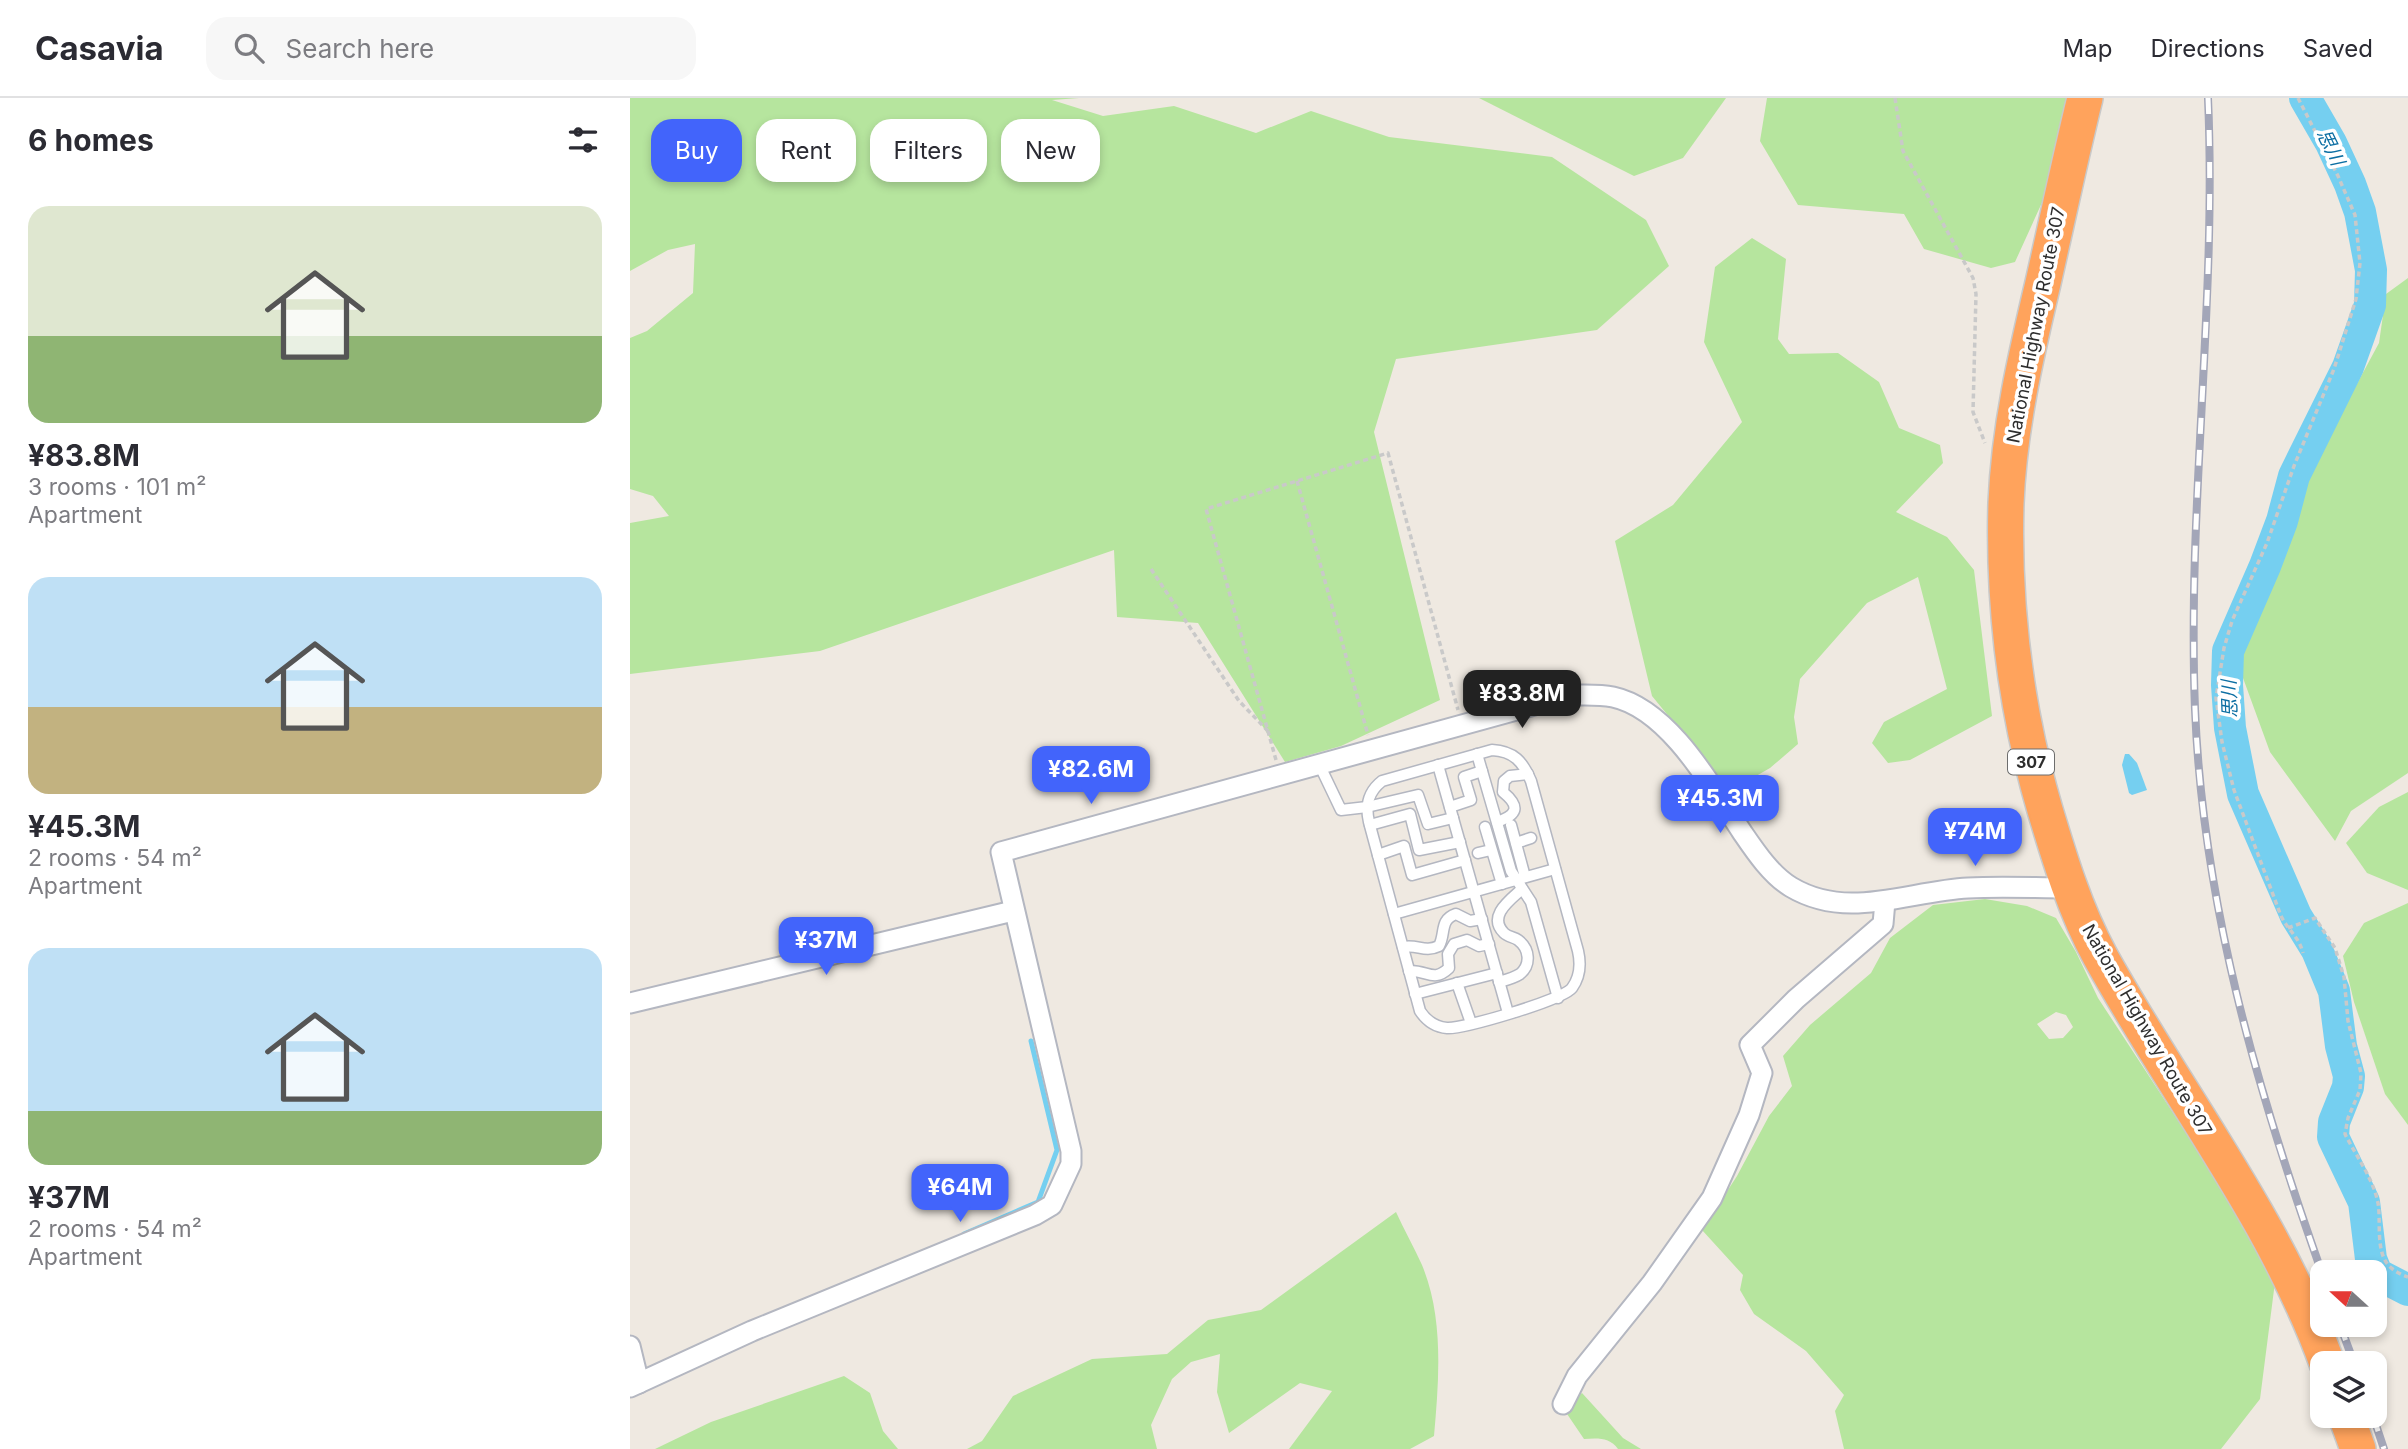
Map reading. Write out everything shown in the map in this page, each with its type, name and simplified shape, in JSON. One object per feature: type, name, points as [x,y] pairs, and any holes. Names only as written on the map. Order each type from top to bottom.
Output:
[{"type":"highway","name":"National Highway Route 307","points":[[2085,98],[2015,414],[2006,501],[2006,584],[2014,665],[2032,766],[2068,888],[2099,954],[2272,1241],[2315,1329],[2323,1351]]},
{"type":"highway","points":[[2350,1428],[2358,1449]]},
{"type":"street","points":[[630,1346],[634,1385],[752,1331],[1035,1215],[1052,1205],[1071,1164],[1071,1152],[1001,852],[1571,695],[1596,694],[1615,697],[1653,715],[1670,732],[1710,784],[1753,849],[1790,887],[1831,903],[1856,905],[1966,888],[2068,888]]},
{"type":"street","points":[[1563,1404],[1577,1376],[1652,1283],[1712,1198],[1749,1115],[1762,1073],[1750,1045],[1796,999],[1883,924],[1885,901]]},
{"type":"street","points":[[630,1003],[1013,911]]},
{"type":"lane","points":[[1492,750],[1508,752],[1520,760],[1528,774],[1580,958],[1576,982],[1567,993],[1558,998],[1447,1028],[1434,1024],[1420,1011],[1367,807],[1372,792],[1382,781],[1438,765],[1492,750]]},
{"type":"lane","points":[[1477,754],[1497,821],[1520,879]]},
{"type":"lane","points":[[1319,764],[1341,810],[1418,795],[1428,824],[1471,800],[1464,777],[1482,771]]},
{"type":"lane","points":[[1438,765],[1508,1013]]},
{"type":"lane","points":[[1497,821],[1508,818],[1515,807],[1513,801],[1503,792],[1504,781],[1510,776],[1528,774]]},
{"type":"lane","points":[[1370,825],[1409,814],[1419,850],[1460,842]]},
{"type":"lane","points":[[1511,825],[1522,889],[1534,913],[1558,998]]},
{"type":"lane","points":[[1485,827],[1502,884]]},
{"type":"lane","points":[[1516,843],[1531,838]]},
{"type":"lane","points":[[1378,855],[1404,846],[1412,875],[1465,860]]},
{"type":"lane","points":[[1478,853],[1491,850]]},
{"type":"lane","points":[[1394,914],[1555,869]]},
{"type":"lane","points":[[1415,994],[1457,983],[1518,975],[1525,968],[1528,958],[1526,949],[1518,940],[1506,936],[1499,928],[1498,917],[1503,905],[1522,889]]},
{"type":"lane","points":[[1403,947],[1413,945],[1425,949],[1439,946],[1443,925],[1451,916],[1463,916],[1470,921],[1482,919]]},
{"type":"lane","points":[[1409,971],[1420,970],[1439,976],[1448,968],[1448,954],[1454,944],[1466,940],[1479,946],[1489,944]]},
{"type":"lane","points":[[1457,983],[1471,1023]]},
{"type":"path","points":[[1895,98],[1903,151],[1973,278],[1976,294],[1973,412],[1988,451]]},
{"type":"path","points":[[2298,98],[2338,176],[2354,215],[2360,263],[2356,299],[2334,369],[2294,466],[2267,543],[2232,621],[2224,648],[2216,698],[2222,742],[2234,790],[2287,928],[2299,938],[2303,953]]},
{"type":"path","points":[[1280,775],[1206,509],[1388,453],[1462,726]]},
{"type":"path","points":[[1297,481],[1372,750]]},
{"type":"path","points":[[1151,569],[1239,701],[1269,733]]},
{"type":"path","points":[[2287,928],[2294,928],[2315,918],[2335,948],[2344,977],[2348,1021],[2361,1073],[2360,1090],[2348,1118],[2345,1134],[2372,1184],[2378,1203],[2381,1244],[2386,1262],[2400,1275],[2408,1277]]},
{"type":"green space","points":[[630,98],[1079,98],[1052,100],[1103,116],[1174,106],[1256,133],[1311,111],[1389,137],[1552,157],[1646,220],[1669,266],[1597,330],[1396,359],[1374,432],[1440,700],[1341,746],[1285,762],[1198,623],[1117,617],[1114,550],[820,651],[630,674],[630,523],[669,516],[653,496],[630,489],[630,338],[647,331],[693,293],[695,244],[668,250],[630,271]]},
{"type":"green space","points":[[1479,98],[1726,98],[1683,158],[1634,176]]},
{"type":"green space","points":[[1767,98],[2069,98],[2045,196],[2015,262],[1991,268],[1924,249],[1904,214],[1798,205],[1760,141]]},
{"type":"green space","points":[[1752,238],[1786,259],[1778,339],[1789,354],[1838,353],[1879,382],[1899,428],[1940,445],[1943,463],[1896,512],[1947,537],[1974,570],[1992,716],[1910,760],[1888,763],[1872,743],[1884,722],[1947,689],[1918,577],[1867,603],[1800,679],[1794,717],[1798,744],[1770,768],[1730,791],[1652,696],[1615,541],[1673,505],[1742,422],[1704,342],[1715,267]]},
{"type":"green space","points":[[2408,278],[2408,773],[2351,811],[2335,841],[2270,752],[2239,667],[2249,621],[2282,543],[2300,471],[2352,393],[2379,343],[2386,294]]},
{"type":"green space","points":[[2408,792],[2408,890],[2367,873],[2346,843],[2379,807]]},
{"type":"green space","points":[[1985,899],[2027,906],[2056,918],[2098,998],[2245,1223],[2275,1282],[2260,1399],[2221,1449],[1844,1449],[1835,1411],[1844,1395],[1806,1351],[1754,1314],[1740,1290],[1743,1275],[1702,1230],[1737,1176],[1769,1116],[1792,1086],[1783,1056],[1810,1025],[1871,973],[1890,938],[1933,905]],"holes":[[[2056,1012],[2066,1015],[2073,1027],[2063,1038],[2049,1039],[2037,1024]]]},
{"type":"green space","points":[[2408,903],[2408,1125],[2385,1094],[2354,1002],[2343,956],[2364,923]]},
{"type":"green space","points":[[1396,1212],[1422,1265],[1434,1306],[1438,1371],[1434,1436],[1410,1449],[1289,1449],[1332,1391],[1300,1383],[1229,1433],[1217,1392],[1220,1354],[1191,1362],[1172,1379],[1151,1425],[1157,1449],[967,1449],[982,1441],[1013,1396],[1092,1359],[1167,1354],[1208,1320],[1261,1310]]},
{"type":"green space","points":[[844,1376],[870,1393],[883,1431],[898,1449],[655,1449],[711,1422]]},
{"type":"green space","points":[[1582,1393],[1623,1438],[1641,1449],[1618,1449],[1607,1440],[1584,1439],[1563,1408]]},
{"type":"water","points":[[2125,754],[2129,754],[2137,763],[2147,790],[2132,795],[2129,793],[2122,765]]},
{"type":"waterway","name":"思川","points":[[2305,98],[2331,143],[2360,212],[2371,270],[2370,305],[2348,367],[2294,476],[2282,521],[2228,651],[2230,728],[2243,794],[2296,916],[2317,950],[2334,991],[2341,1046],[2349,1076],[2348,1087],[2334,1122],[2333,1137],[2364,1202],[2371,1259],[2377,1274],[2408,1290]]},
{"type":"waterway","points":[[964,1234],[1038,1202],[1057,1150],[1031,1041]]},
{"type":"railway","points":[[2208,98],[2209,251],[2194,633],[2200,782],[2209,854],[2237,996],[2276,1135],[2317,1260]]},
{"type":"railway","points":[[2344,1337],[2350,1351]]},
{"type":"railway","points":[[2377,1428],[2384,1449]]}]
